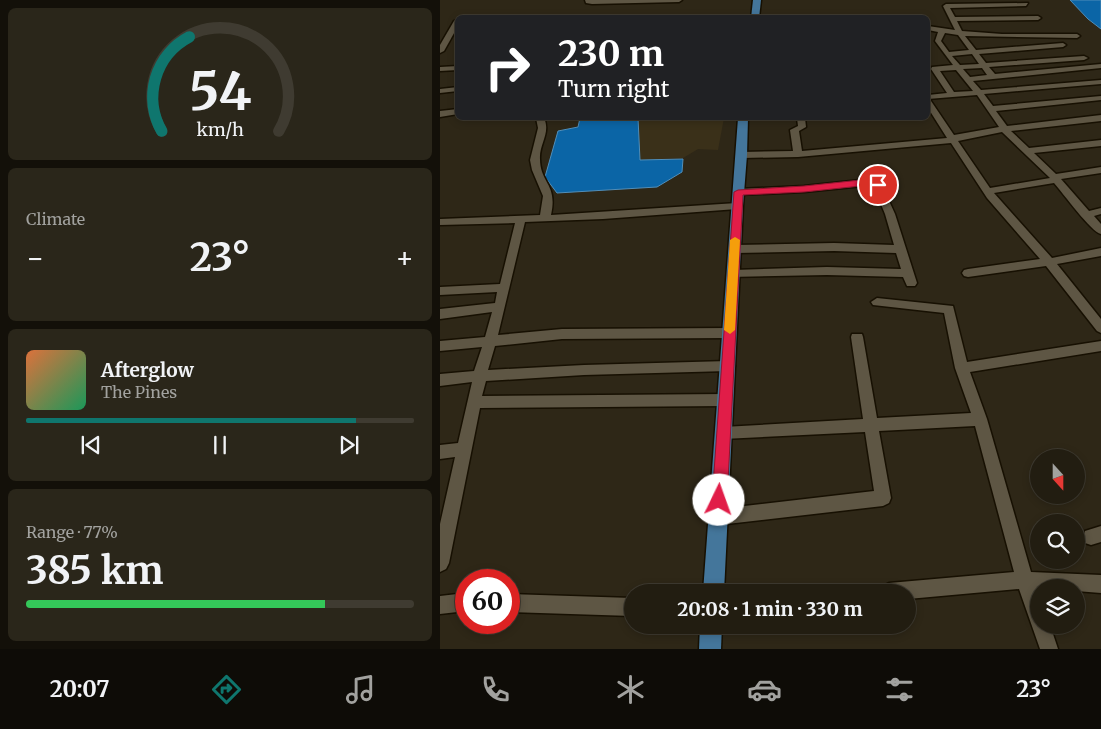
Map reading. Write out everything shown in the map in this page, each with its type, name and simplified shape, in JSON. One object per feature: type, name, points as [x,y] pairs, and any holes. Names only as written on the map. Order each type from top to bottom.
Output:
[{"type":"main road","points":[[755,15],[757,0]]},
{"type":"main road","points":[[713,584],[743,120]]},
{"type":"main road","points":[[710,649],[711,634]]},
{"type":"street","points":[[588,0],[588,2],[592,2],[679,0]]},
{"type":"street","points":[[993,77],[960,33],[946,6],[970,3],[1024,2],[1043,24]]},
{"type":"street","points":[[970,3],[993,36]]},
{"type":"street","points":[[998,3],[1017,27]]},
{"type":"street","points":[[1010,36],[1017,27],[1038,18]]},
{"type":"street","points":[[954,19],[982,19],[1017,27],[1077,36]]},
{"type":"street","points":[[440,51],[455,25]]},
{"type":"street","points":[[930,28],[960,33],[1010,36],[1033,61],[1076,101]]},
{"type":"street","points":[[942,31],[938,41],[992,109],[1005,130],[1055,178],[1101,231]]},
{"type":"street","points":[[947,54],[1062,45]]},
{"type":"street","points":[[952,95],[935,69],[1084,58]]},
{"type":"street","points":[[968,79],[1046,73],[1101,66]]},
{"type":"street","points":[[440,70],[455,68]]},
{"type":"street","points":[[1070,70],[1101,98]]},
{"type":"street","points":[[930,97],[1101,82]]},
{"type":"street","points":[[440,91],[455,89]]},
{"type":"street","points":[[992,109],[1101,98]]},
{"type":"street","points":[[930,106],[988,191],[1049,262],[1101,328]]},
{"type":"street","points":[[440,114],[455,112]]},
{"type":"street","points":[[742,155],[798,154],[954,139],[1022,126],[1101,118]]},
{"type":"street","points":[[541,120],[543,123],[542,132],[534,158],[535,166],[549,201],[545,217]]},
{"type":"street","points":[[798,154],[794,130],[802,127],[801,120]]},
{"type":"street","points":[[1028,151],[1101,143]]},
{"type":"street","points":[[988,191],[1101,170]]},
{"type":"street","points":[[440,222],[603,216],[804,189],[875,182],[890,214],[909,278],[827,271],[733,274]]},
{"type":"street","points":[[1086,215],[1101,212]]},
{"type":"street","points":[[440,563],[480,376],[500,307],[521,218]]},
{"type":"street","points":[[734,249],[834,247],[900,249]]},
{"type":"street","points":[[968,273],[1049,262],[1101,252]]},
{"type":"street","points":[[440,291],[504,288]]},
{"type":"street","points":[[877,302],[949,309],[962,368],[980,419],[1030,594]]},
{"type":"street","points":[[440,314],[500,307]]},
{"type":"street","points":[[440,346],[562,334],[730,333]]},
{"type":"street","points":[[718,517],[883,498],[857,336]]},
{"type":"street","points":[[962,368],[1101,346]]},
{"type":"street","points":[[440,380],[480,376],[728,366]]},
{"type":"street","points":[[475,402],[726,400]]},
{"type":"street","points":[[723,433],[980,419]]},
{"type":"street","points":[[440,452],[464,449]]},
{"type":"street","points":[[916,590],[1025,580],[1101,584]]},
{"type":"street","points":[[440,605],[455,603]]},
{"type":"street","points":[[520,603],[624,607]]},
{"type":"street","points":[[1044,634],[1049,649]]},
{"type":"shaded area","points":[[638,120],[724,120],[718,150],[698,149],[683,158],[640,160]]},
{"type":"water","points":[[1070,0],[1101,0],[1101,29],[1088,19]]},
{"type":"water","points":[[580,120],[638,120],[640,160],[683,159],[682,172],[657,187],[557,193],[545,177],[558,131],[578,127]]},
{"type":"slow traffic","points":[[730,330],[735,240]]},
{"type":"route","points":[[719,500],[738,192],[804,189],[870,182],[875,182],[878,185]]}]
